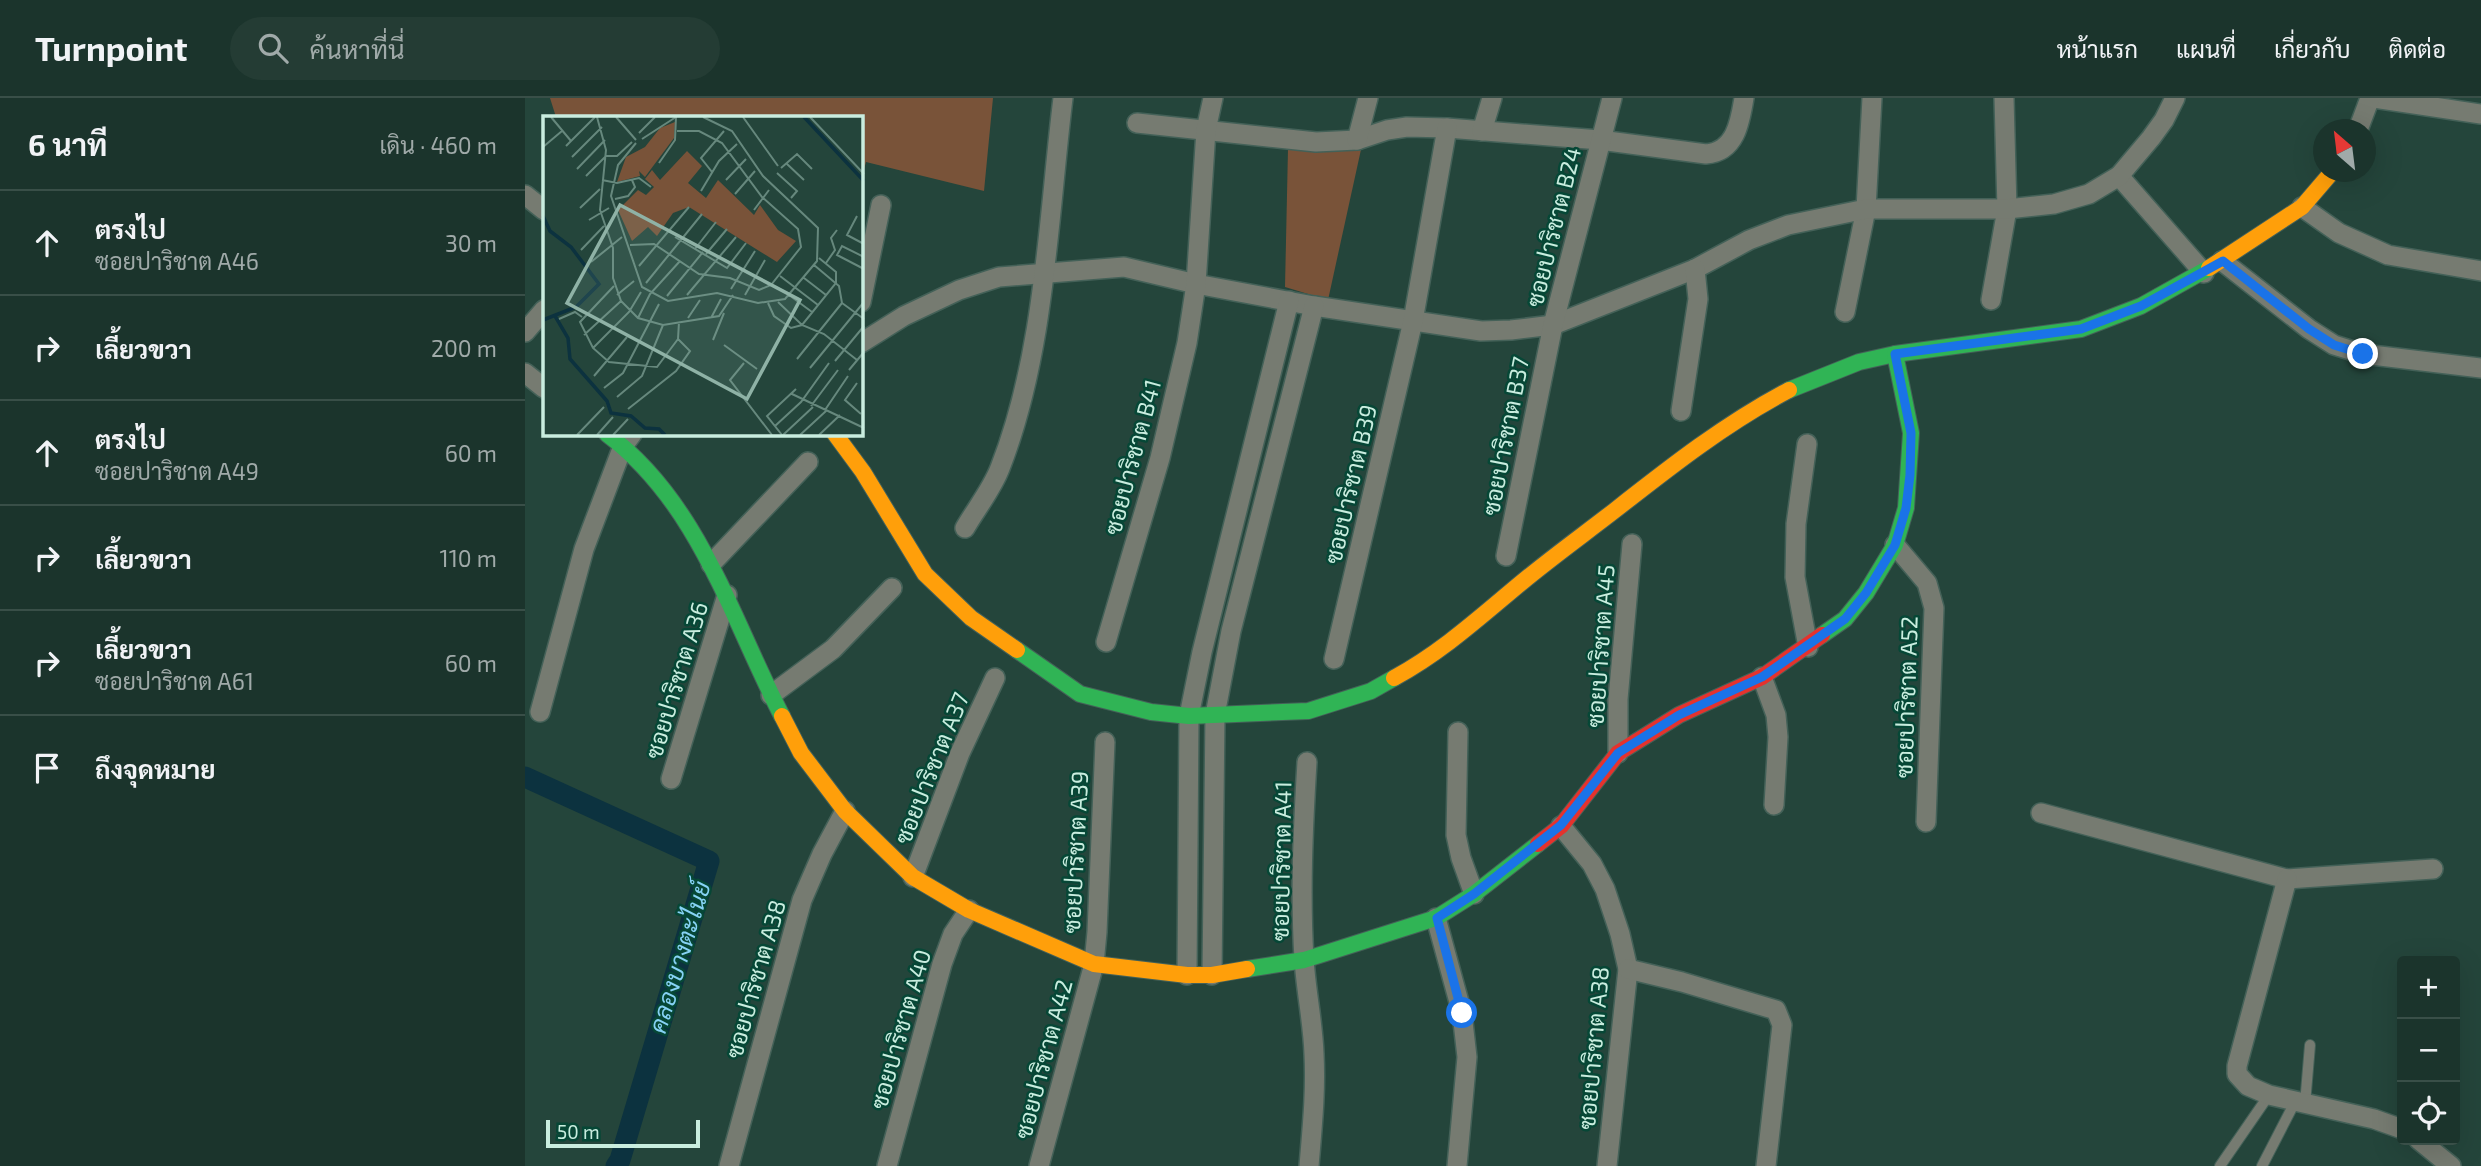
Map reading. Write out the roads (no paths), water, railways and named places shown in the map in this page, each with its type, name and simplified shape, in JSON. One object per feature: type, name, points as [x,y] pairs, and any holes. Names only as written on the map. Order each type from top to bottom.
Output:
[{"type":"street","points":[[965,528],[999,470],[1021,403],[1043,275],[1063,98]]},
{"type":"street","name":"ซอยปาริชาต B41","points":[[1105,642],[1160,458],[1187,343],[1196,284],[1206,130],[1213,98]]},
{"type":"street","points":[[1357,140],[1368,98]]},
{"type":"street","points":[[1482,131],[1492,98]]},
{"type":"street","name":"ซอยปาริชาต B24","points":[[1553,326],[1612,98]]},
{"type":"street","points":[[1137,123],[1285,140],[1357,140],[1387,130],[1407,127],[1447,128],[1600,140],[1706,154],[1720,153],[1730,144],[1744,98]]},
{"type":"street","points":[[1845,312],[1866,209],[1872,98]]},
{"type":"street","points":[[1991,300],[2007,209],[2004,98]]},
{"type":"street","points":[[863,342],[904,316],[959,290],[999,277],[1124,267],[1196,284],[1314,306],[1481,331],[1553,326],[1695,269],[1749,240],[1788,225],[1866,209],[2007,209],[2055,204],[2089,194],[2119,176],[2164,120],[2175,98]]},
{"type":"street","points":[[2363,119],[2372,98],[2481,114]]},
{"type":"street","name":"ซอยปาริชาต B39","points":[[1334,659],[1413,321],[1447,128]]},
{"type":"street","points":[[2119,176],[2204,273]]},
{"type":"street","points":[[836,436],[863,472],[925,574],[971,618],[1080,694],[1151,712],[1189,716],[1308,711],[1371,691],[1422,663],[1471,627],[1521,583],[1682,457],[1753,408],[1791,389],[1859,362],[1895,354],[2081,329],[2141,306],[2223,261],[2302,207],[2323,182]]},
{"type":"street","points":[[525,195],[543,209]]},
{"type":"street","points":[[863,292],[881,205]]},
{"type":"street","points":[[2302,207],[2339,233],[2388,255],[2481,271]]},
{"type":"street","points":[[2223,261],[2309,329],[2334,345],[2363,354],[2481,368]]},
{"type":"street","points":[[1681,411],[1698,299],[1695,269]]},
{"type":"street","points":[[1187,975],[1189,716],[1202,652],[1289,301]]},
{"type":"street","points":[[1212,975],[1215,715],[1231,631],[1314,306]]},
{"type":"street","points":[[525,332],[543,311]]},
{"type":"street","name":"ซอยปาริชาต B37","points":[[1506,556],[1553,326]]},
{"type":"street","points":[[621,438],[665,491],[711,564],[771,695],[801,753],[845,810],[890,857],[913,877],[969,910],[1094,964],[1187,975],[1212,975],[1304,960],[1437,918],[1474,894],[1561,825],[1618,753],[1679,715],[1762,677],[1845,619],[1866,593],[1895,545],[1906,508],[1911,433],[1895,354]]},
{"type":"street","points":[[525,373],[543,387]]},
{"type":"street","points":[[540,712],[584,549],[621,438]]},
{"type":"street","points":[[1807,444],[1796,524],[1795,577],[1808,647]]},
{"type":"street","points":[[711,564],[808,462]]},
{"type":"street","name":"ซอยปาริชาต A45","points":[[1618,753],[1618,699],[1632,544]]},
{"type":"street","name":"ซอยปาริชาต A52","points":[[1895,545],[1927,583],[1934,608],[1926,822]]},
{"type":"street","points":[[771,695],[833,649],[892,588]]},
{"type":"street","name":"ซอยปาริชาต A36","points":[[671,779],[727,594]]},
{"type":"street","points":[[1762,677],[1776,715],[1778,737],[1774,805]]},
{"type":"street","name":"ซอยปาริชาต A37","points":[[913,877],[960,753],[995,678]]},
{"type":"street","points":[[1458,732],[1456,835],[1474,894]]},
{"type":"street","name":"ซอยปาริชาต A39","points":[[1094,964],[1105,742]]},
{"type":"street","name":"ซอยปาริชาต A41","points":[[1307,762],[1302,848],[1304,960],[1314,1053],[1315,1095],[1309,1166]]},
{"type":"street","name":"ซอยปาริชาต A38","points":[[729,1166],[802,900],[845,810]]},
{"type":"street","points":[[2041,813],[2287,879],[2434,869]]},
{"type":"street","name":"ซอยปาริชาต A38","points":[[1561,825],[1592,864],[1605,889],[1628,969],[1607,1166]]},
{"type":"street","points":[[2287,879],[2237,1074],[2266,1101],[2300,1103],[2375,1119],[2397,1127]]},
{"type":"street","name":"ซอยปาริชาต A40","points":[[887,1166],[942,964],[953,934],[969,910]]},
{"type":"street","points":[[1437,918],[1462,1013],[1467,1057],[1457,1166]]},
{"type":"street","name":"ซอยปาริชาต A42","points":[[1039,1166],[1094,964]]},
{"type":"street","points":[[1628,969],[1776,1010],[1782,1026],[1766,1166]]},
{"type":"street","points":[[2428,1145],[2451,1166]]},
{"type":"lane","points":[[2262,1166],[2300,1103],[2310,1045]]},
{"type":"lane","points":[[2220,1166],[2266,1101]]},
{"type":"waterway","name":"คลองบางตะไนย์","points":[[525,777],[709,861],[616,1166]]}]
